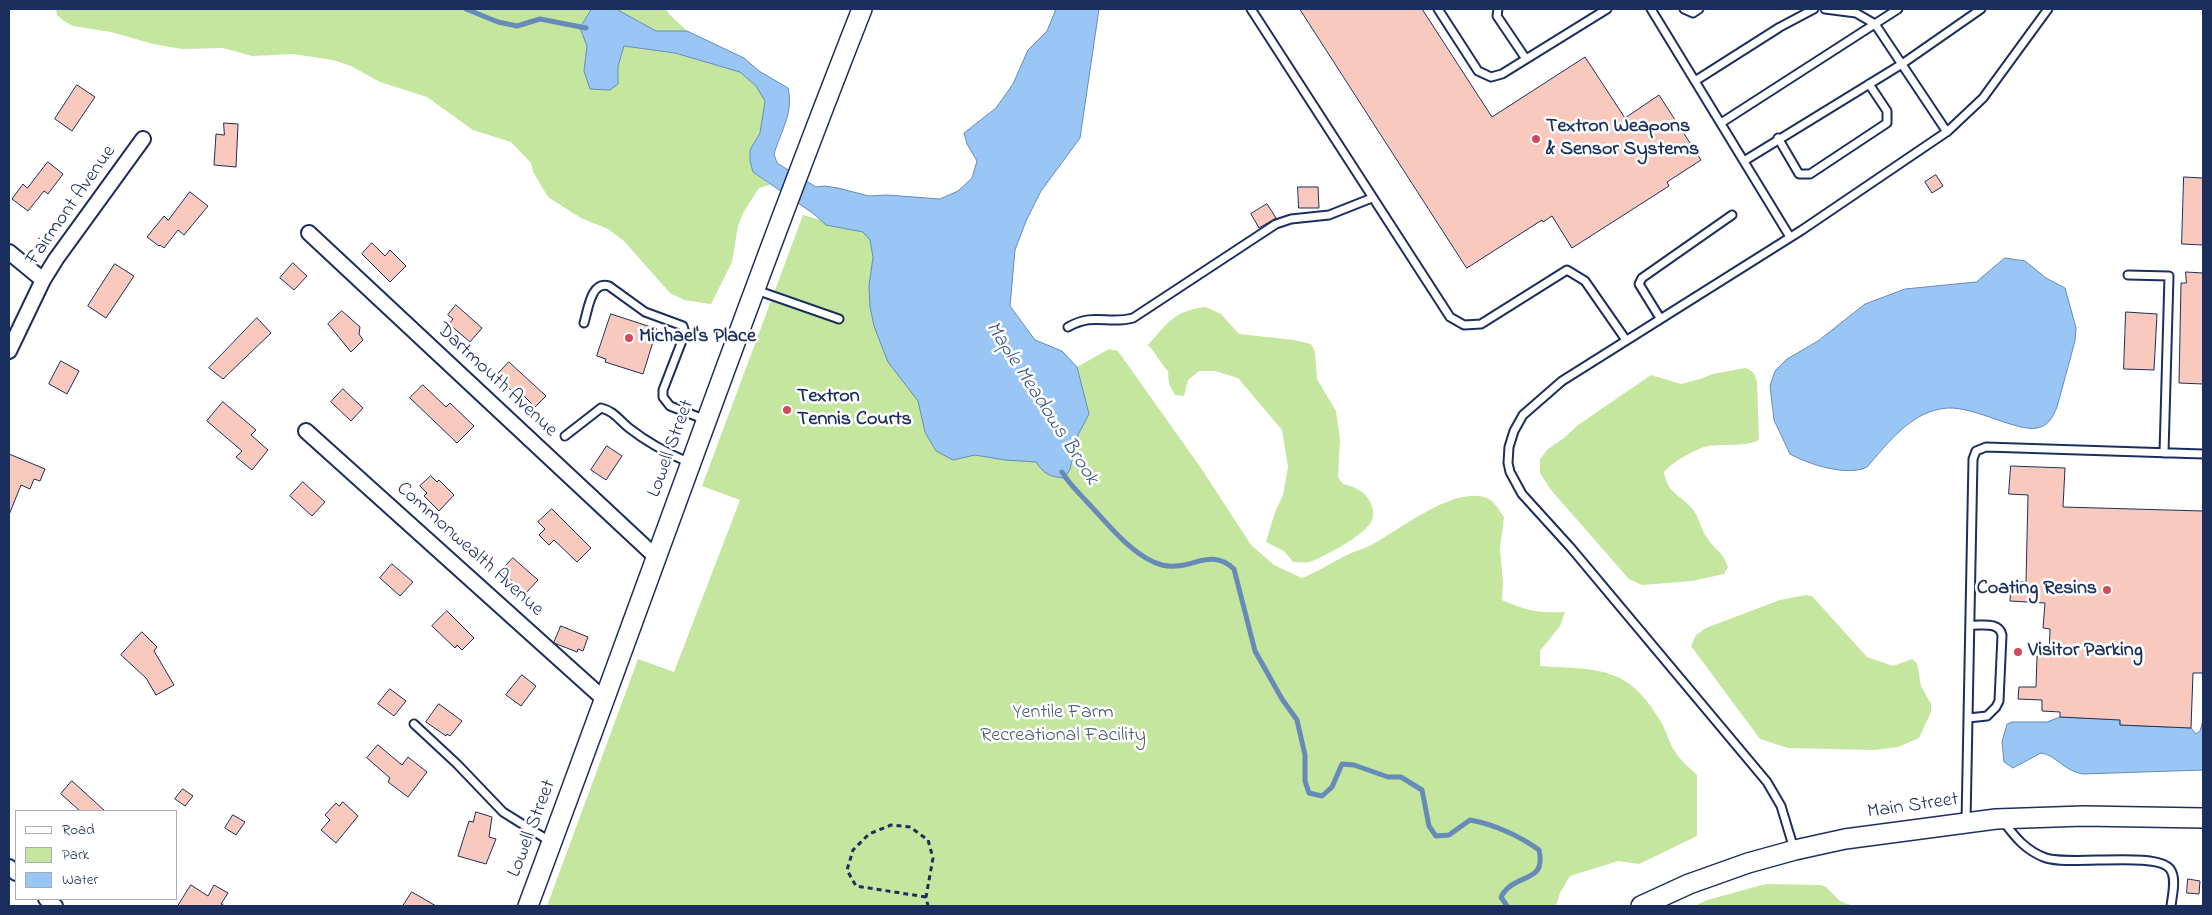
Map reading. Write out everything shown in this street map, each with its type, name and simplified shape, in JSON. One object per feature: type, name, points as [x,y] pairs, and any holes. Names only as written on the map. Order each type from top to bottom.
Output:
[{"type":"main road","name":"Lowell Street","points":[[528,906],[606,700],[753,290],[862,9]]},
{"type":"main road","name":"Main Street","points":[[1641,906],[1716,874],[1795,850],[1845,839],[2002,819],[2083,816],[2203,818]]},
{"type":"street","name":"Fairmont Avenue","points":[[9,351],[56,259],[143,139]]},
{"type":"street","name":"Dartmouth Avenue","points":[[309,233],[656,558]]},
{"type":"street","points":[[9,252],[44,280]]},
{"type":"street","name":"Commonwealth Avenue","points":[[306,431],[606,700]]},
{"type":"lane","points":[[1251,9],[1446,312],[1459,323],[1470,326],[1481,324],[1568,270],[1585,281],[1626,340]]},
{"type":"lane","points":[[1438,9],[1475,68],[1484,75],[1491,77],[1498,76],[1607,9]]},
{"type":"lane","points":[[1498,9],[1497,16],[1526,59]]},
{"type":"lane","points":[[1651,9],[1790,237]]},
{"type":"lane","points":[[1684,9],[1692,13],[1699,9]]},
{"type":"lane","points":[[1695,81],[1814,9]]},
{"type":"lane","points":[[1825,9],[1856,13],[1875,24],[1947,132]]},
{"type":"lane","points":[[1721,123],[1898,9]]},
{"type":"lane","points":[[1744,161],[1778,138],[1902,64],[1981,9]]},
{"type":"lane","points":[[1795,850],[1781,806],[1767,782],[1584,563],[1522,494],[1510,472],[1509,447],[1514,431],[1523,415],[1562,381],[1790,237],[1947,132],[1983,98],[2048,9]]},
{"type":"lane","points":[[1778,138],[1800,174],[1810,174],[1887,123],[1887,111],[1869,84]]},
{"type":"lane","points":[[1068,326],[1088,318],[1114,321],[1133,318],[1276,224],[1291,219],[1329,215],[1372,198]]},
{"type":"lane","points":[[1660,318],[1639,284],[1642,278],[1732,215]]},
{"type":"lane","points":[[2128,275],[2168,276],[2164,453]]},
{"type":"lane","points":[[584,323],[594,291],[597,286],[603,285],[609,286],[645,312],[683,326],[685,333],[663,390],[663,398],[670,406],[706,420]]},
{"type":"lane","points":[[753,290],[839,319]]},
{"type":"lane","points":[[565,436],[601,408],[610,410],[629,428],[664,452],[690,463]]},
{"type":"lane","points":[[1966,823],[1973,459],[1978,449],[1986,447],[2203,454]]},
{"type":"lane","points":[[1968,718],[1987,716],[1998,703],[2002,634],[1996,626],[1970,625]]},
{"type":"lane","points":[[414,724],[457,764],[503,812],[552,843]]},
{"type":"lane","points":[[2002,819],[2015,838],[2025,847],[2046,858],[2064,860],[2121,859],[2160,863],[2167,866],[2173,875],[2171,906]]},
{"type":"path","points":[[926,897],[856,886],[848,870],[853,850],[869,834],[891,825],[910,827],[928,840],[933,858],[926,897],[928,906]]},
{"type":"green space","points":[[56,9],[592,9],[581,28],[587,46],[584,71],[618,84],[618,66],[624,46],[675,53],[740,72],[756,86],[765,101],[760,133],[750,150],[753,172],[770,185],[759,188],[743,213],[738,226],[732,262],[711,304],[684,300],[670,293],[624,241],[608,229],[581,218],[548,197],[533,172],[531,163],[511,142],[473,130],[427,97],[380,82],[351,66],[333,60],[293,54],[252,56],[223,48],[182,49],[153,44],[111,32],[73,26],[57,15]]},
{"type":"green space","points":[[616,9],[666,9],[687,31],[656,31]]},
{"type":"green space","name":"Yentile Farm Recreational Facility","points":[[803,215],[932,252],[1070,469],[1078,435],[1089,414],[1077,367],[1109,349],[1118,351],[1203,471],[1251,545],[1274,565],[1302,578],[1371,545],[1446,502],[1462,497],[1476,496],[1491,500],[1504,517],[1500,549],[1503,583],[1502,600],[1533,610],[1565,612],[1560,626],[1540,651],[1540,666],[1579,668],[1610,674],[1624,680],[1649,703],[1661,722],[1675,752],[1697,775],[1697,836],[1639,864],[1618,861],[1570,876],[1560,893],[1556,906],[547,906],[638,659],[674,672],[740,500],[702,486]]},
{"type":"green space","points":[[1206,307],[1221,314],[1239,334],[1294,340],[1311,344],[1315,352],[1317,379],[1336,411],[1340,440],[1338,477],[1343,484],[1354,488],[1367,497],[1373,514],[1367,528],[1333,551],[1307,562],[1293,562],[1284,551],[1266,542],[1275,512],[1283,495],[1288,467],[1282,430],[1238,378],[1215,371],[1199,371],[1188,380],[1184,396],[1175,395],[1169,384],[1168,371],[1148,345],[1167,324],[1179,315],[1186,311]]},
{"type":"green space","points":[[1745,368],[1753,373],[1757,382],[1759,440],[1740,445],[1703,447],[1678,460],[1664,472],[1668,486],[1694,511],[1706,536],[1722,555],[1728,567],[1724,574],[1692,581],[1642,585],[1629,579],[1551,490],[1540,473],[1540,459],[1548,449],[1578,425],[1651,375],[1681,384],[1713,374]]},
{"type":"green space","points":[[1806,595],[1812,596],[1867,657],[1893,666],[1912,659],[1917,663],[1921,686],[1931,704],[1931,712],[1919,738],[1898,747],[1875,750],[1788,748],[1760,739],[1691,646],[1696,635],[1706,628],[1780,600]]},
{"type":"green space","points":[[1766,884],[1821,885],[1826,887],[1840,901],[1853,906],[1695,906],[1707,900]]},
{"type":"water","points":[[592,9],[616,9],[656,31],[687,31],[744,58],[759,71],[788,88],[788,113],[774,154],[777,163],[816,187],[838,188],[869,196],[887,195],[940,199],[958,191],[972,178],[977,161],[967,144],[964,133],[996,108],[1013,84],[1028,50],[1047,31],[1056,9],[1099,9],[1080,138],[1041,191],[1026,221],[1015,250],[1010,306],[1035,340],[1062,351],[1077,367],[1089,414],[1078,435],[1070,469],[1065,478],[1048,474],[1036,462],[1005,460],[975,455],[953,460],[936,451],[925,432],[918,401],[888,362],[874,326],[870,307],[869,286],[873,257],[870,240],[863,232],[826,225],[814,214],[753,172],[750,150],[760,133],[765,101],[756,86],[740,72],[675,53],[624,46],[618,66],[618,84],[610,90],[590,89],[584,71],[587,46],[580,28]]},
{"type":"water","points":[[2005,258],[2025,261],[2046,278],[2065,288],[2076,328],[2075,341],[2057,407],[2048,423],[2041,427],[2029,428],[1971,411],[1948,408],[1935,410],[1912,421],[1892,438],[1867,467],[1859,470],[1849,471],[1828,468],[1807,462],[1790,454],[1774,420],[1770,386],[1775,371],[1787,359],[1818,341],[1865,304],[1905,289],[1976,282]]},
{"type":"water","points":[[2120,706],[2120,725],[2191,728],[2196,734],[2200,731],[2203,720],[2203,770],[2083,774],[2071,770],[2046,754],[2041,753],[2013,768],[2004,762],[2002,742],[2007,724],[2012,722],[2047,722],[2060,717],[2108,719]]},
{"type":"building","name":"Textron Weapons & Sensor Systems","points":[[1300,9],[1422,9],[1492,117],[1585,57],[1625,118],[1659,95],[1701,160],[1667,182],[1669,186],[1572,248],[1552,216],[1543,222],[1542,220],[1467,268]]},
{"type":"building","points":[[77,85],[95,97],[72,131],[55,119]]},
{"type":"building","points":[[224,123],[238,124],[236,167],[214,165],[216,134],[224,135]]},
{"type":"building","points":[[48,162],[63,174],[48,194],[44,191],[28,211],[12,199],[23,184],[27,188]]},
{"type":"building","points":[[1936,175],[1943,186],[1932,193],[1925,182]]},
{"type":"building","points":[[2184,177],[2203,178],[2203,245],[2182,244]]},
{"type":"building","points":[[1298,187],[1318,187],[1319,208],[1299,208]]},
{"type":"building","points":[[190,192],[208,206],[184,235],[178,230],[164,248],[159,246],[147,237],[164,216],[168,220]]},
{"type":"building","points":[[1267,204],[1276,218],[1259,228],[1251,214]]},
{"type":"building","points":[[372,243],[385,256],[390,250],[406,266],[390,282],[362,254]]},
{"type":"building","points":[[293,263],[307,276],[294,290],[280,278]]},
{"type":"building","points":[[115,264],[134,276],[106,318],[88,306]]},
{"type":"building","points":[[2186,272],[2203,273],[2203,384],[2179,383],[2181,283],[2186,283]]},
{"type":"building","points":[[456,305],[482,328],[470,342],[449,324],[453,319],[448,315]]},
{"type":"building","points":[[342,311],[360,327],[359,334],[363,340],[351,352],[328,324]]},
{"type":"building","points":[[2126,312],[2157,314],[2154,370],[2124,369]]},
{"type":"building","name":"Michael's Place","points":[[611,314],[657,329],[643,374],[605,362],[606,359],[597,356]]},
{"type":"building","points":[[257,318],[271,333],[223,379],[209,368]]},
{"type":"building","points":[[61,361],[79,371],[67,394],[49,384]]},
{"type":"building","points":[[509,362],[546,396],[535,407],[517,389],[514,393],[496,376]]},
{"type":"building","points":[[423,385],[446,407],[450,403],[474,426],[457,443],[410,398]]},
{"type":"building","points":[[343,389],[363,408],[351,421],[331,402]]},
{"type":"building","points":[[223,402],[256,430],[251,435],[268,450],[252,470],[236,457],[242,451],[207,421]]},
{"type":"building","points":[[607,446],[622,456],[606,480],[591,470]]},
{"type":"building","points":[[9,454],[45,469],[40,481],[34,479],[30,489],[21,485],[9,515]]},
{"type":"building","name":"Coating Resins","points":[[2011,466],[2065,468],[2063,507],[2203,511],[2203,673],[2193,673],[2191,728],[2120,725],[2120,720],[2060,717],[2060,712],[2042,711],[2042,700],[2018,699],[2019,687],[2036,687],[2037,656],[2049,656],[2050,629],[2043,628],[2045,603],[2010,601],[2011,581],[2026,582],[2028,495],[2009,494]]},
{"type":"building","points":[[431,476],[437,482],[439,480],[454,495],[439,511],[424,496],[427,493],[420,486]]},
{"type":"building","points":[[303,482],[325,502],[312,516],[290,496]]},
{"type":"building","points":[[552,509],[591,548],[577,562],[554,540],[549,545],[539,535],[545,529],[538,522]]},
{"type":"building","points":[[513,558],[538,580],[526,593],[501,571]]},
{"type":"building","points":[[392,564],[413,582],[400,596],[380,578]]},
{"type":"building","points":[[447,611],[474,638],[462,650],[457,645],[455,648],[432,626]]},
{"type":"building","points":[[561,626],[588,637],[583,651],[578,649],[577,652],[554,643]]},
{"type":"building","points":[[142,632],[157,647],[154,651],[174,685],[156,695],[146,678],[121,655]]},
{"type":"building","points":[[522,675],[536,686],[521,706],[506,695]]},
{"type":"building","points":[[390,689],[406,701],[394,716],[378,704]]},
{"type":"building","points":[[439,704],[462,721],[450,736],[447,734],[446,736],[426,722]]},
{"type":"building","points":[[378,745],[402,765],[408,757],[427,772],[408,797],[388,782],[390,778],[367,758]]},
{"type":"building","points":[[72,781],[104,810],[79,810],[61,794]]},
{"type":"building","points":[[183,789],[193,796],[185,806],[175,799]]},
{"type":"building","points":[[343,802],[358,816],[336,843],[321,830],[330,820],[325,815],[336,803],[339,806]]},
{"type":"building","points":[[476,812],[492,817],[489,837],[496,839],[486,864],[458,856],[469,821],[473,822]]},
{"type":"building","points":[[233,815],[245,822],[236,835],[225,828]]},
{"type":"building","points":[[2188,879],[2200,881],[2199,894],[2187,893]]},
{"type":"building","points":[[191,885],[208,896],[214,885],[228,893],[221,904],[225,906],[178,906]]},
{"type":"building","points":[[412,892],[436,906],[403,906]]},
{"type":"waterway","name":"Maple Meadows Brook","points":[[466,9],[498,22],[517,26],[540,19],[586,28]]},
{"type":"waterway","name":"Maple Meadows Brook","points":[[1062,472],[1113,530],[1141,555],[1162,565],[1182,565],[1208,559],[1225,563],[1234,569],[1255,651],[1282,699],[1297,720],[1305,755],[1305,781],[1309,793],[1322,796],[1332,787],[1342,764],[1354,765],[1388,777],[1401,777],[1422,790],[1429,826],[1436,836],[1449,835],[1470,820],[1506,831],[1539,850],[1540,861],[1534,873],[1507,889],[1501,897],[1507,906]]},
{"type":"place","name":"Textron Weapons & Sensor Systems","points":[[1536,139]]},
{"type":"place","name":"Michael's Place","points":[[629,338]]},
{"type":"place","name":"Textron Tennis Courts","points":[[787,410]]},
{"type":"place","name":"Coating Resins","points":[[2107,590]]},
{"type":"place","name":"Visitor Parking","points":[[2018,652]]}]
